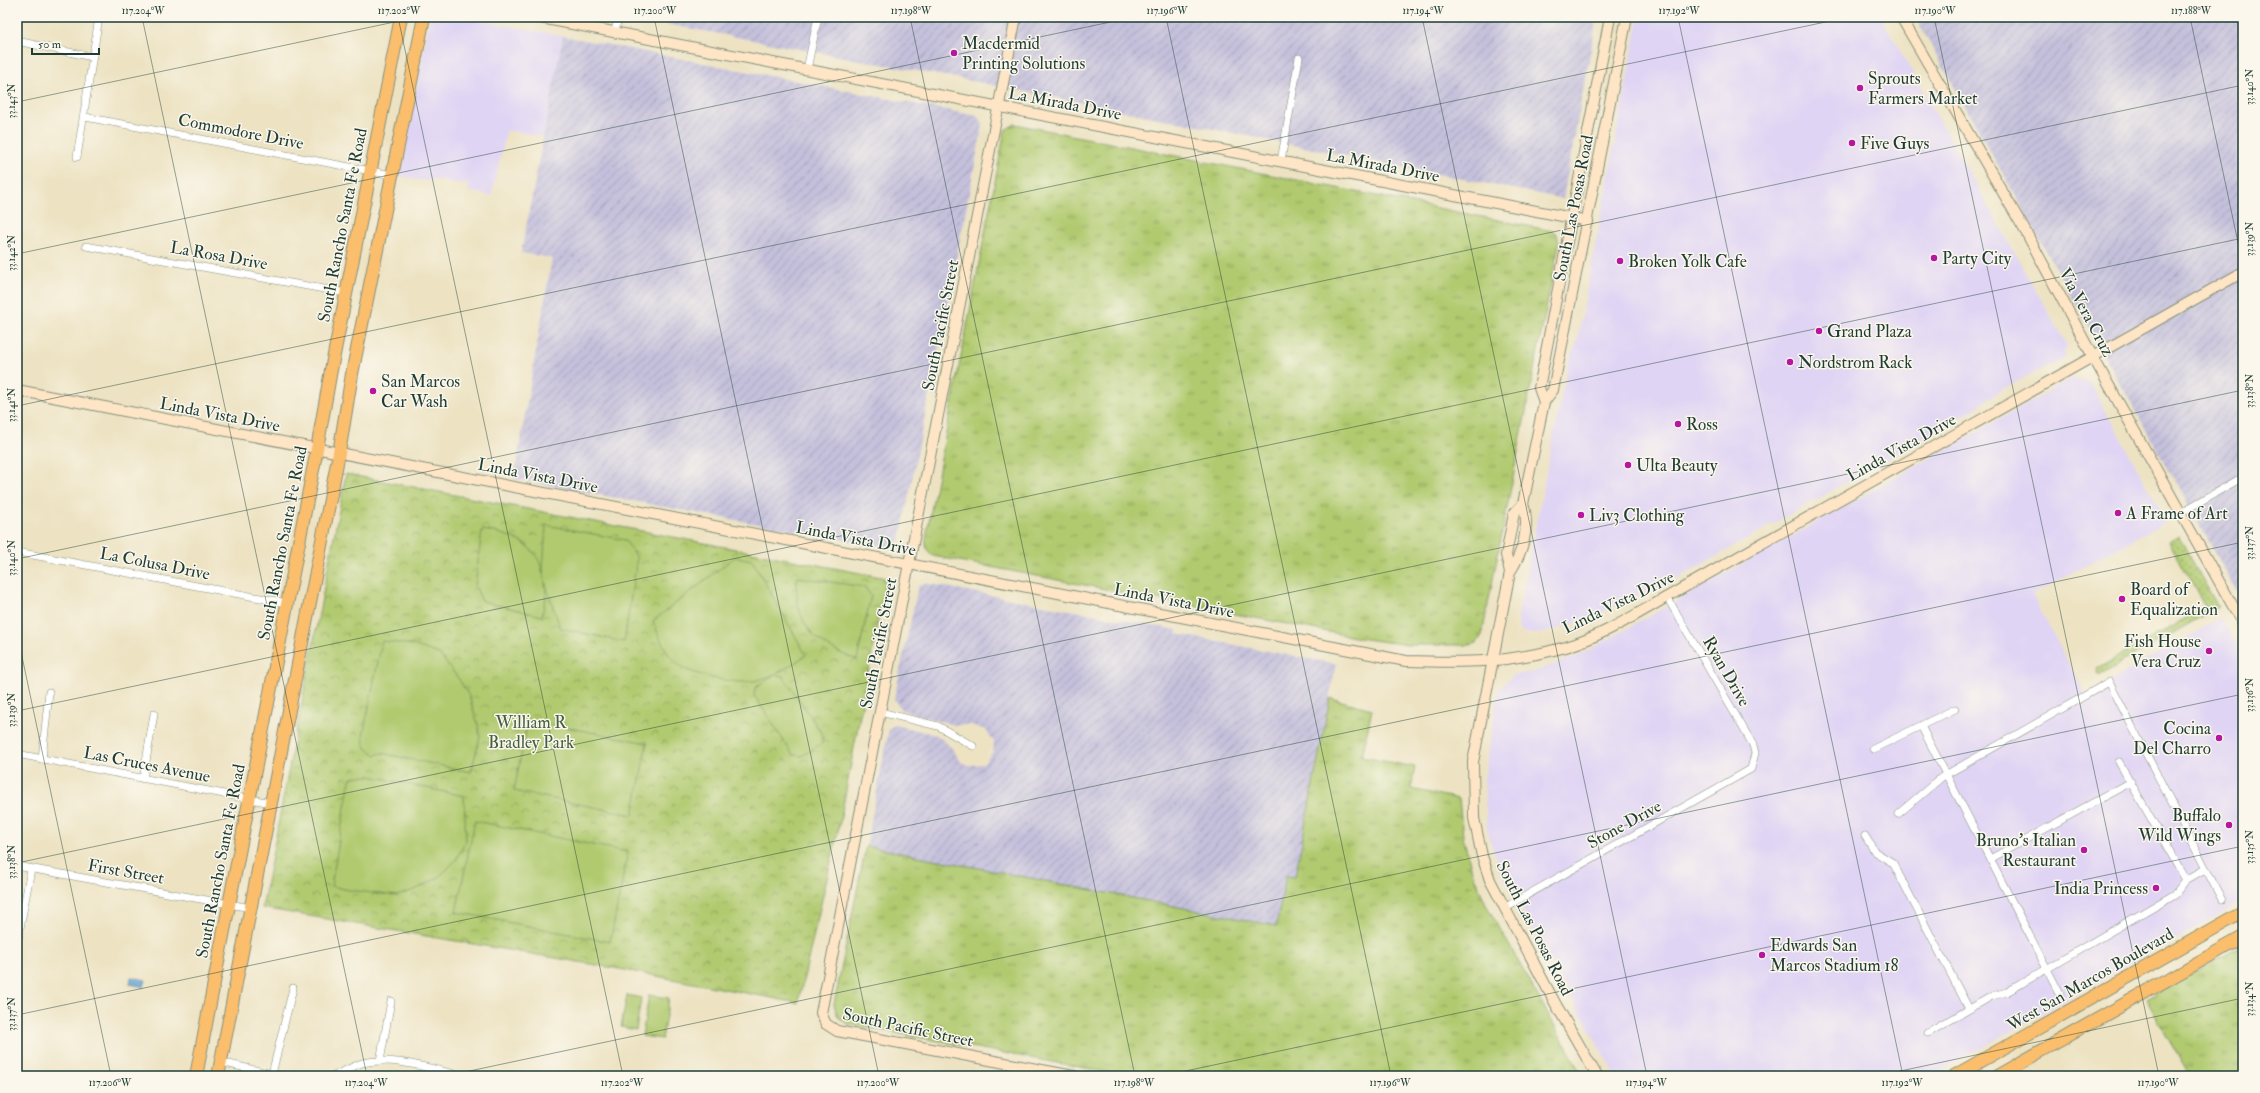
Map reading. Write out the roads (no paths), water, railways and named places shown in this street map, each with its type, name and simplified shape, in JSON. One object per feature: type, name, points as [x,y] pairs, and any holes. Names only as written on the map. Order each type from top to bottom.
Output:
[{"type":"main road","name":"South Rancho Santa Fe Road","points":[[196,1076],[346,293],[401,17]]},
{"type":"main road","points":[[218,1076],[339,453],[352,374],[424,17]]},
{"type":"main road","name":"La Mirada Drive","points":[[536,17],[1588,221]]},
{"type":"main road","name":"South Pacific Street","points":[[1016,17],[821,1013],[826,1024],[837,1031],[1074,1076]]},
{"type":"main road","name":"South Las Posas Road","points":[[1544,402],[1539,388],[1610,17]]},
{"type":"main road","name":"South Las Posas Road","points":[[1597,1076],[1504,908],[1482,856],[1474,818],[1472,787],[1477,736],[1510,572],[1520,557],[1527,515],[1523,504],[1544,402],[1553,390],[1588,221],[1627,17]]},
{"type":"main road","name":"Via Vera Cruz","points":[[1901,17],[2027,234],[2093,357],[2243,624]]},
{"type":"main road","name":"Linda Vista Drive","points":[[17,390],[1406,661],[1493,662],[1567,646],[1605,630],[1667,597],[2243,272]]},
{"type":"main road","name":"West San Marcos Boulevard","points":[[1954,1076],[2243,912]]},
{"type":"main road","points":[[1997,1076],[2243,937]]},
{"type":"main road","points":[[2069,1011],[2079,1030]]},
{"type":"street","points":[[77,157],[85,116],[92,56],[99,17]]},
{"type":"street","points":[[615,32],[618,17]]},
{"type":"street","points":[[807,69],[818,17]]},
{"type":"street","points":[[17,41],[92,56]]},
{"type":"street","points":[[1281,161],[1299,58]]},
{"type":"street","name":"Commodore Drive","points":[[85,116],[392,175]]},
{"type":"street","name":"La Rosa Drive","points":[[86,246],[346,293]]},
{"type":"street","points":[[2180,513],[2243,477]]},
{"type":"street","name":"La Colusa Drive","points":[[17,552],[287,603]]},
{"type":"street","name":"Ryan Drive","points":[[1667,597],[1753,745],[1755,753],[1754,762]]},
{"type":"street","points":[[1898,814],[1946,774],[2109,682],[2222,900]]},
{"type":"street","points":[[42,759],[49,692]]},
{"type":"street","points":[[1873,749],[1956,709]]},
{"type":"street","points":[[880,712],[938,726],[973,746]]},
{"type":"street","points":[[143,779],[154,714]]},
{"type":"street","points":[[1921,726],[2060,994]]},
{"type":"street","name":"Las Cruces Avenue","points":[[17,754],[271,803]]},
{"type":"street","name":"Stone Drive","points":[[1504,908],[1744,774],[1751,769],[1754,762]]},
{"type":"street","points":[[2119,762],[2186,880]]},
{"type":"street","points":[[1990,859],[2131,782]]},
{"type":"street","points":[[1865,836],[1875,852],[1894,863],[1969,1009]]},
{"type":"street","name":"First Street","points":[[17,866],[251,908]]},
{"type":"street","points":[[17,944],[31,869]]},
{"type":"street","points":[[1928,1034],[1992,996],[2007,992],[2175,894],[2186,880],[2205,869]]},
{"type":"street","points":[[272,1074],[293,988]]},
{"type":"street","points":[[380,1061],[392,1001]]},
{"type":"street","points":[[334,1076],[360,1064],[380,1061],[463,1076]]},
{"type":"street","points":[[221,1062],[280,1076]]},
{"type":"water","points":[[131,977],[146,980],[144,987],[130,984]]},
{"type":"place","name":"Macdermid Printing Solutions","points":[[954,53]]},
{"type":"place","name":"Sprouts Farmers Market","points":[[1860,88]]},
{"type":"place","name":"Five Guys","points":[[1852,143]]},
{"type":"place","name":"Party City","points":[[1934,258]]},
{"type":"place","name":"Broken Yolk Cafe","points":[[1620,261]]},
{"type":"place","name":"Grand Plaza","points":[[1819,331]]},
{"type":"place","name":"Nordstrom Rack","points":[[1790,362]]},
{"type":"place","name":"San Marcos Car Wash","points":[[373,391]]},
{"type":"place","name":"Ross","points":[[1678,424]]},
{"type":"place","name":"Ulta Beauty","points":[[1628,465]]},
{"type":"place","name":"A Frame of Art","points":[[2118,513]]},
{"type":"place","name":"Liv3 Clothing","points":[[1581,515]]},
{"type":"place","name":"Board of Equalization","points":[[2122,599]]},
{"type":"place","name":"Fish House Vera Cruz","points":[[2209,651]]},
{"type":"place","name":"Cocina Del Charro","points":[[2219,738]]},
{"type":"place","name":"Buffalo Wild Wings","points":[[2229,825]]},
{"type":"place","name":"Bruno's Italian Restaurant","points":[[2084,850]]},
{"type":"place","name":"India Princess","points":[[2156,888]]},
{"type":"place","name":"Edwards San Marcos Stadium 18","points":[[1762,955]]},
{"type":"park label","name":"William R Bradley Park","points":[[531,732]]}]
